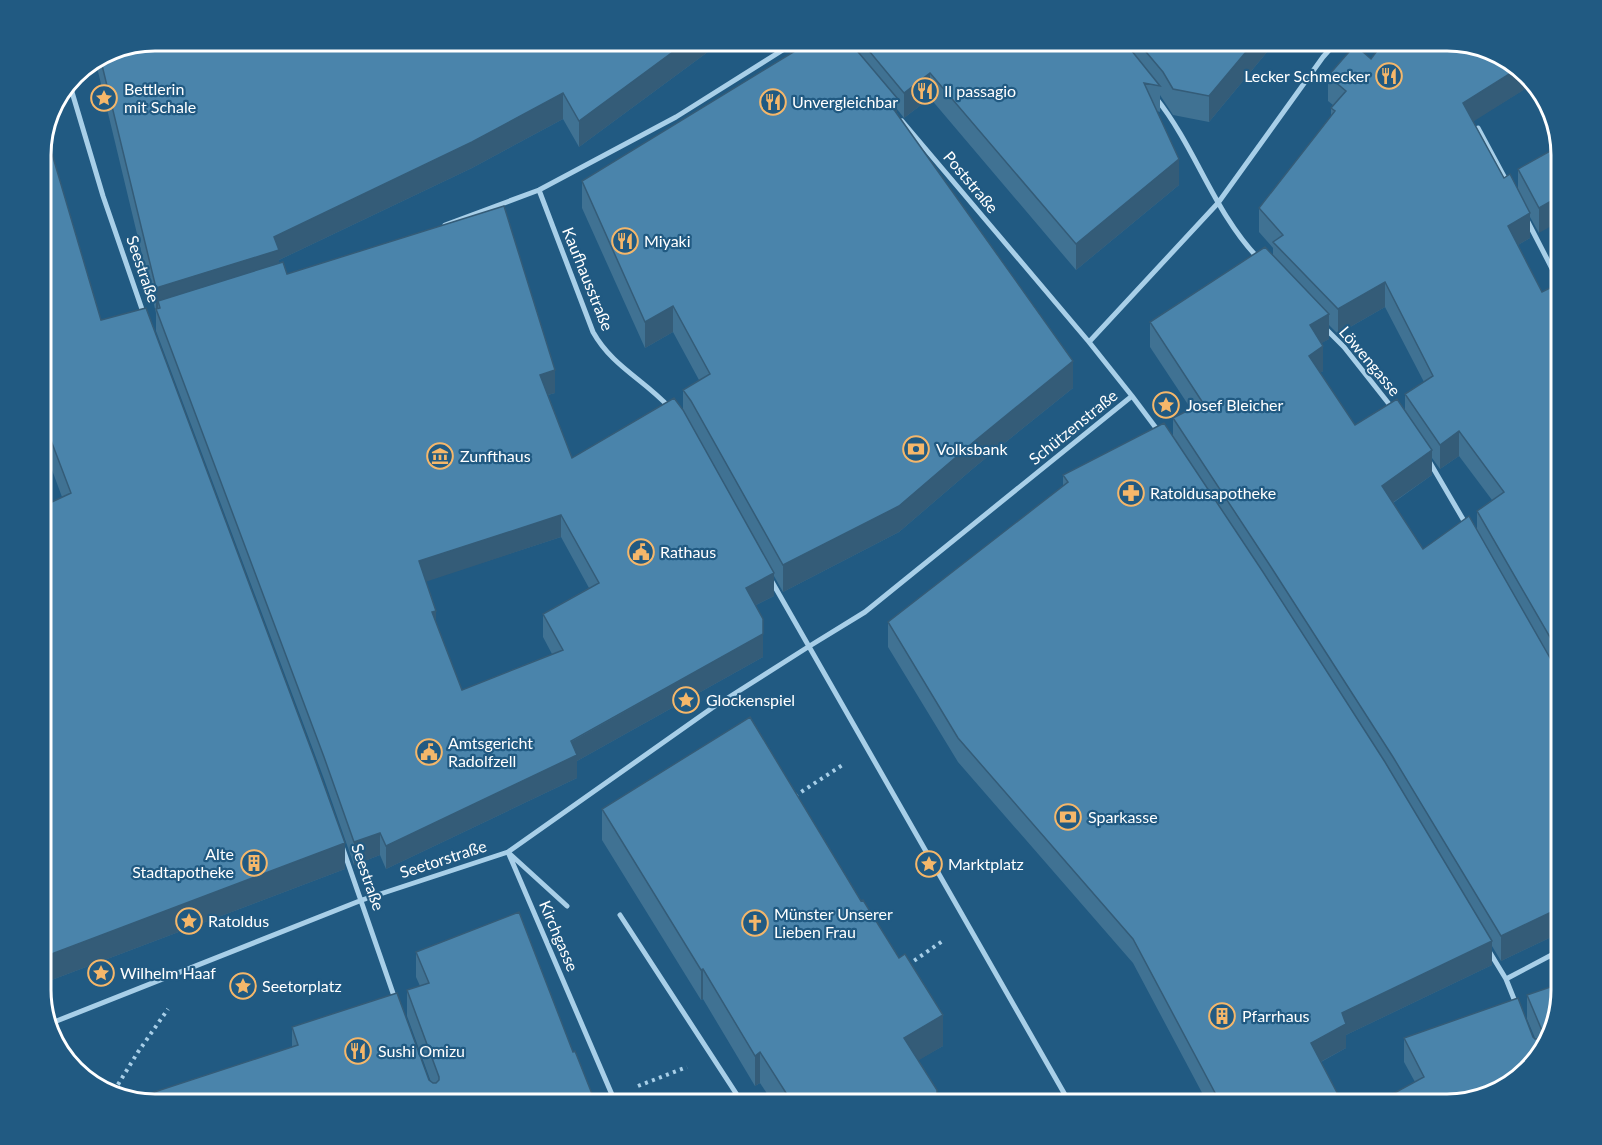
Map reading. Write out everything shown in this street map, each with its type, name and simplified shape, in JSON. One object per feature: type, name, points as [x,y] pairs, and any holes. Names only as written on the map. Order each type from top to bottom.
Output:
[{"type":"street","points":[[443,226],[539,190],[676,117],[780,51]]},
{"type":"street","points":[[1089,342],[1218,203],[1328,51]]},
{"type":"street","name":"Seestraße","points":[[72,93],[103,196],[147,322]]},
{"type":"street","points":[[1152,93],[1180,135],[1218,203],[1252,252],[1267,267]]},
{"type":"street","name":"Poststraße","points":[[899,118],[1089,342]]},
{"type":"street","points":[[1478,128],[1511,191]]},
{"type":"street","name":"Kaufhausstraße","points":[[539,190],[593,332],[601,346],[675,413]]},
{"type":"street","points":[[1522,212],[1551,266]]},
{"type":"street","name":"Löwengasse","points":[[1321,323],[1344,347],[1399,418]]},
{"type":"street","name":"Schützenstraße","points":[[808,647],[865,612],[1132,396],[1089,342]]},
{"type":"street","points":[[1132,396],[1166,441]]},
{"type":"street","points":[[1423,453],[1436,471],[1470,531]]},
{"type":"street","points":[[768,574],[1065,1094]]},
{"type":"street","name":"Seetorstraße","points":[[56,1021],[362,900],[508,852],[712,708],[808,647]]},
{"type":"street","name":"Seestraße","points":[[341,843],[396,1001]]},
{"type":"street","name":"Kirchgasse","points":[[508,852],[567,906]]},
{"type":"street","name":"Kirchgasse","points":[[508,852],[612,1094]]},
{"type":"street","points":[[620,915],[737,1094]]},
{"type":"street","points":[[1488,949],[1506,980],[1520,1013]]},
{"type":"street","points":[[1506,980],[1551,956]]},
{"type":"path","points":[[794,796],[867,749]]},
{"type":"path","points":[[902,969],[968,925]]},
{"type":"path","points":[[117,1086],[138,1052],[200,964]]},
{"type":"path","points":[[641,1085],[666,1076]]},
{"type":"building","points":[[155,51],[674,51],[579,121],[563,93],[472,142],[274,237],[279,250],[156,288],[102,66],[115,59],[135,53]]},
{"type":"building","points":[[795,51],[857,51],[897,98],[890,104],[1073,361],[899,506],[783,565],[683,390],[710,374],[673,306],[645,322],[582,181]]},
{"type":"building","points":[[869,51],[1132,51],[1160,86],[1144,83],[1179,159],[1076,244],[930,73],[904,93]]},
{"type":"building","points":[[1145,51],[1247,51],[1209,96],[1173,89],[1163,72]]},
{"type":"building","points":[[1350,51],[1362,51],[1371,59],[1377,51],[1467,53],[1499,65],[1510,73],[1463,103],[1504,178],[1510,174],[1530,213],[1508,226],[1542,292],[1551,288],[1551,639],[1477,511],[1504,492],[1459,431],[1440,445],[1405,394],[1433,376],[1385,282],[1338,309],[1273,242],[1283,235],[1259,208],[1335,111],[1331,108],[1346,91],[1328,76]]},
{"type":"building","points":[[51,150],[101,320],[146,308],[345,843],[51,954],[51,502],[71,493],[51,440]]},
{"type":"building","points":[[1551,151],[1551,201],[1539,208],[1518,169]]},
{"type":"building","points":[[504,206],[555,370],[540,375],[572,458],[674,398],[683,410],[774,573],[746,588],[763,619],[763,634],[571,741],[577,755],[386,846],[380,833],[354,842],[156,309],[160,308],[158,301],[283,262],[287,274]],"holes":[[[561,515],[599,583],[543,614],[563,650],[462,690],[432,612],[436,611],[419,561]]]},
{"type":"building","points":[[1265,247],[1329,314],[1310,325],[1323,346],[1309,356],[1355,425],[1397,399],[1432,450],[1382,486],[1423,549],[1469,516],[1551,660],[1551,912],[1501,936],[1393,757],[1173,418],[1203,403],[1150,322]]},
{"type":"building","points":[[1164,423],[1385,762],[1492,941],[1342,1013],[1346,1024],[1311,1043],[1338,1094],[1216,1094],[1133,939],[958,738],[888,622],[1068,482],[1063,475]]},
{"type":"building","name":"Münster Unserer Lieben Frau","points":[[750,717],[861,901],[863,900],[899,958],[905,954],[943,1015],[904,1038],[937,1090],[937,1094],[787,1094],[760,1052],[755,1056],[602,809]]},
{"type":"building","points":[[519,912],[573,1052],[575,1051],[592,1094],[150,1093],[298,1045],[292,1027],[397,993],[429,1080],[436,1083],[439,1077],[407,990],[429,983],[416,952]]},
{"type":"building","points":[[1551,987],[1549,1010],[1542,1031],[1527,995]]},
{"type":"building","points":[[1518,998],[1535,1039],[1538,1039],[1515,1068],[1493,1083],[1467,1092],[1393,1094],[1424,1077],[1404,1038]]},
{"type":"place","name":"Lecker Schmecker","points":[[1389,76]]},
{"type":"place","name":"Il passagio","points":[[925,91]]},
{"type":"place","name":"Bettlerin mit Schale","points":[[104,98]]},
{"type":"place","name":"Unvergleichbar","points":[[773,102]]},
{"type":"place","name":"Miyaki","points":[[625,241]]},
{"type":"place","name":"Josef Bleicher","points":[[1166,405]]},
{"type":"place","name":"Volksbank","points":[[916,449]]},
{"type":"place","name":"Zunfthaus","points":[[440,456]]},
{"type":"place","name":"Ratoldusapotheke","points":[[1131,493]]},
{"type":"place","name":"Rathaus","points":[[641,552]]},
{"type":"place","name":"Glockenspiel","points":[[686,700]]},
{"type":"place","name":"Amtsgericht Radolfzell","points":[[429,752]]},
{"type":"place","name":"Sparkasse","points":[[1068,817]]},
{"type":"place","name":"Alte Stadtapotheke","points":[[254,863]]},
{"type":"place","name":"Marktplatz","points":[[929,864]]},
{"type":"place","name":"Ratoldus","points":[[189,921]]},
{"type":"place","name":"Münster Unserer Lieben Frau","points":[[755,923]]},
{"type":"place","name":"Wilhelm Haaf","points":[[101,973]]},
{"type":"place","name":"Seetorplatz","points":[[243,986]]},
{"type":"place","name":"Pfarrhaus","points":[[1222,1016]]},
{"type":"place","name":"Sushi Omizu","points":[[358,1051]]}]
